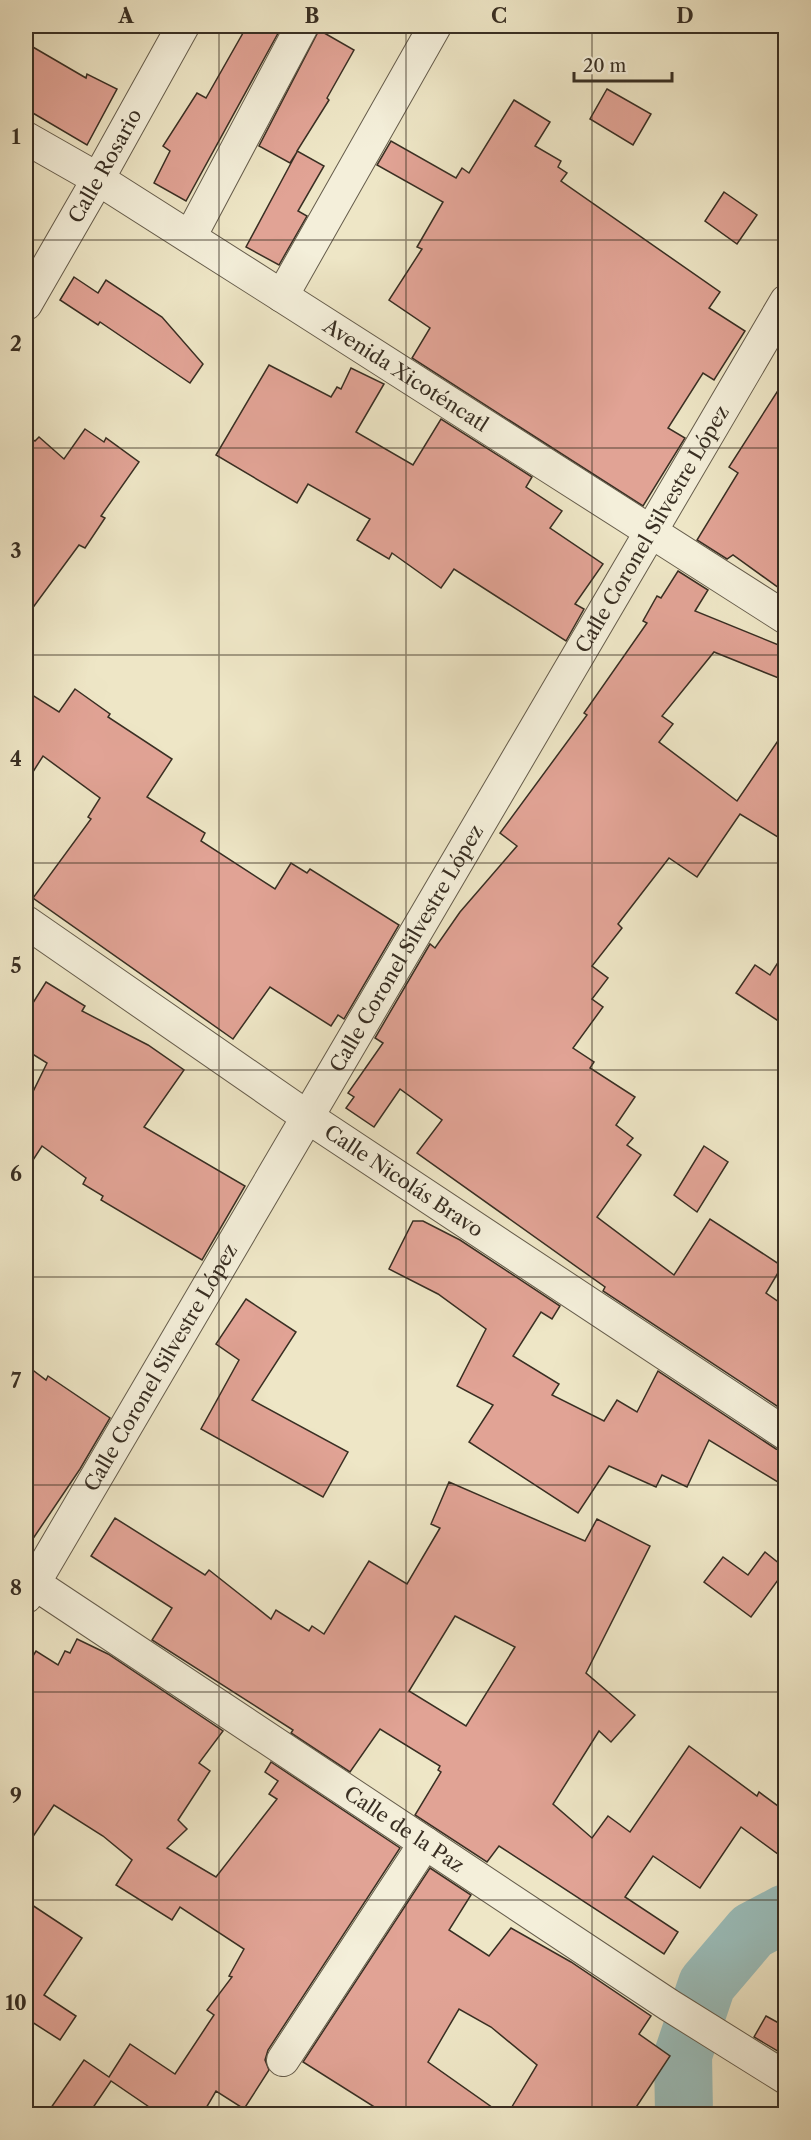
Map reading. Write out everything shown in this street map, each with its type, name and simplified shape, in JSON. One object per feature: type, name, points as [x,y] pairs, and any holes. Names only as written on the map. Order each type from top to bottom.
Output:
[{"type":"street","name":"Calle Rosario","points":[[26,304],[183,26]]},
{"type":"street","points":[[190,237],[302,26]]},
{"type":"street","points":[[282,296],[435,26]]},
{"type":"street","name":"Avenida Xicoténcatl","points":[[26,138],[98,179],[190,237],[786,618]]},
{"type":"street","name":"Calle Coronel Silvestre López","points":[[28,1586],[786,301]]},
{"type":"street","name":"Calle Nicolás Bravo","points":[[26,922],[306,1116],[786,1434]]},
{"type":"street","name":"Calle de la Paz","points":[[28,1586],[425,1843],[669,2005],[786,2078]]},
{"type":"street","points":[[283,2060],[425,1843]]},
{"type":"building","points":[[247,26],[282,26],[186,201],[154,183],[170,151],[163,146],[197,93],[206,98]]},
{"type":"building","points":[[319,30],[354,50],[327,98],[329,100],[297,151],[324,166],[298,211],[307,216],[279,265],[246,247],[297,152],[290,163],[259,146]]},
{"type":"building","points":[[26,43],[86,78],[87,74],[117,89],[87,145],[26,109]]},
{"type":"building","points":[[607,89],[651,114],[633,145],[590,119]]},
{"type":"building","points":[[514,100],[550,122],[535,146],[561,161],[558,167],[567,173],[561,181],[720,292],[709,308],[745,331],[714,380],[703,373],[668,428],[685,438],[643,506],[412,358],[430,328],[389,300],[422,249],[417,247],[443,202],[377,165],[391,141],[456,178],[462,168],[469,173]]},
{"type":"building","points":[[724,192],[757,215],[737,244],[705,221]]},
{"type":"building","points":[[74,277],[98,293],[106,280],[162,317],[203,364],[190,383],[100,322],[98,325],[60,300]]},
{"type":"building","points":[[269,365],[331,397],[337,387],[341,389],[351,368],[384,384],[356,432],[413,465],[441,419],[532,477],[526,487],[562,511],[550,528],[603,564],[575,604],[584,609],[566,641],[454,569],[441,588],[392,553],[389,559],[357,540],[370,519],[308,484],[297,503],[216,455]]},
{"type":"building","points":[[786,378],[786,593],[733,555],[727,559],[697,540],[738,473],[729,467]]},
{"type":"building","points":[[85,429],[104,442],[106,438],[139,462],[101,516],[105,518],[85,548],[79,545],[26,617],[26,435],[35,441],[39,437],[64,459]]},
{"type":"building","points":[[678,571],[708,590],[695,611],[786,648],[786,681],[714,652],[662,716],[673,724],[659,742],[737,801],[786,729],[786,842],[740,814],[697,877],[669,858],[618,924],[622,928],[592,966],[608,978],[592,999],[603,1007],[573,1048],[594,1062],[590,1068],[635,1097],[616,1125],[633,1138],[627,1145],[641,1155],[597,1217],[674,1275],[710,1219],[782,1266],[766,1293],[786,1307],[786,1412],[603,1291],[605,1287],[417,1153],[442,1120],[400,1089],[374,1127],[346,1108],[354,1097],[348,1093],[383,1043],[375,1038],[430,944],[435,948],[460,912],[517,846],[500,833],[587,715],[584,713],[647,623],[643,621],[657,596],[661,598]]},
{"type":"building","points":[[75,689],[110,714],[108,717],[172,759],[147,797],[205,833],[201,841],[275,889],[291,863],[307,873],[310,869],[399,925],[344,1019],[338,1015],[331,1026],[270,987],[233,1039],[33,898],[91,819],[88,817],[100,798],[43,756],[26,783],[26,691],[59,712]]},
{"type":"building","points":[[786,950],[786,1026],[736,993],[755,965],[770,975]]},
{"type":"building","points":[[46,982],[85,1006],[82,1011],[148,1045],[184,1070],[144,1127],[245,1186],[202,1260],[101,1200],[103,1196],[83,1184],[86,1178],[42,1146],[26,1171],[26,1106],[47,1063],[26,1050],[26,1014]]},
{"type":"building","points":[[704,1146],[728,1162],[697,1212],[674,1195]]},
{"type":"building","points":[[413,1221],[423,1221],[460,1240],[560,1306],[552,1319],[541,1312],[513,1356],[559,1384],[552,1395],[604,1421],[617,1400],[637,1412],[658,1371],[776,1449],[786,1452],[786,1487],[709,1440],[687,1487],[662,1475],[656,1487],[609,1466],[578,1513],[469,1442],[493,1405],[457,1386],[486,1329],[438,1294],[389,1269]]},
{"type":"building","points":[[246,1299],[296,1332],[252,1400],[348,1452],[323,1497],[201,1429],[239,1360],[216,1344]]},
{"type":"building","points":[[26,1365],[46,1380],[48,1376],[110,1418],[80,1469],[26,1549]]},
{"type":"building","points":[[449,1482],[585,1541],[597,1519],[650,1546],[586,1673],[635,1715],[611,1742],[599,1731],[553,1804],[592,1838],[608,1816],[630,1832],[689,1746],[757,1796],[759,1792],[786,1812],[786,1860],[741,1827],[700,1888],[653,1856],[625,1897],[678,1932],[664,1954],[499,1846],[487,1862],[415,1815],[441,1772],[438,1770],[440,1766],[380,1729],[350,1772],[291,1733],[293,1730],[152,1640],[172,1608],[91,1556],[115,1518],[205,1575],[209,1570],[271,1619],[276,1610],[309,1631],[312,1626],[324,1634],[369,1561],[407,1584],[440,1528],[431,1524]],"holes":[[[455,1616],[515,1647],[466,1726],[409,1691]]]},
{"type":"building","points":[[765,1552],[786,1569],[751,1617],[704,1582],[723,1557],[748,1575]]},
{"type":"building","points":[[77,1639],[108,1654],[223,1731],[199,1763],[210,1771],[178,1820],[187,1829],[167,1848],[216,1877],[277,1799],[269,1794],[278,1781],[265,1772],[271,1762],[400,1848],[268,2050],[265,2060],[269,2070],[244,2109],[216,2091],[202,2115],[161,2115],[111,2081],[88,2115],[46,2115],[84,2060],[109,2077],[130,2044],[175,2074],[214,2015],[207,2010],[232,1977],[229,1976],[244,1949],[180,1907],[172,1920],[116,1885],[132,1860],[103,1836],[54,1805],[26,1847],[26,1667],[36,1651],[58,1665],[65,1651],[70,1653]]},
{"type":"building","points":[[430,1868],[471,1895],[449,1930],[489,1956],[511,1928],[571,1962],[651,2016],[639,2034],[670,2056],[631,2115],[507,2115],[537,2065],[491,2027],[459,2009],[428,2062],[503,2115],[387,2115],[303,2062]]},
{"type":"building","points":[[26,1901],[82,1938],[44,1995],[76,2016],[60,2040],[29,2020],[26,2025]]},
{"type":"building","points":[[766,2016],[786,2027],[786,2056],[754,2037]]},
{"type":"waterway","points":[[684,2114],[683,2055],[707,1984],[752,1931],[786,1913]]}]
